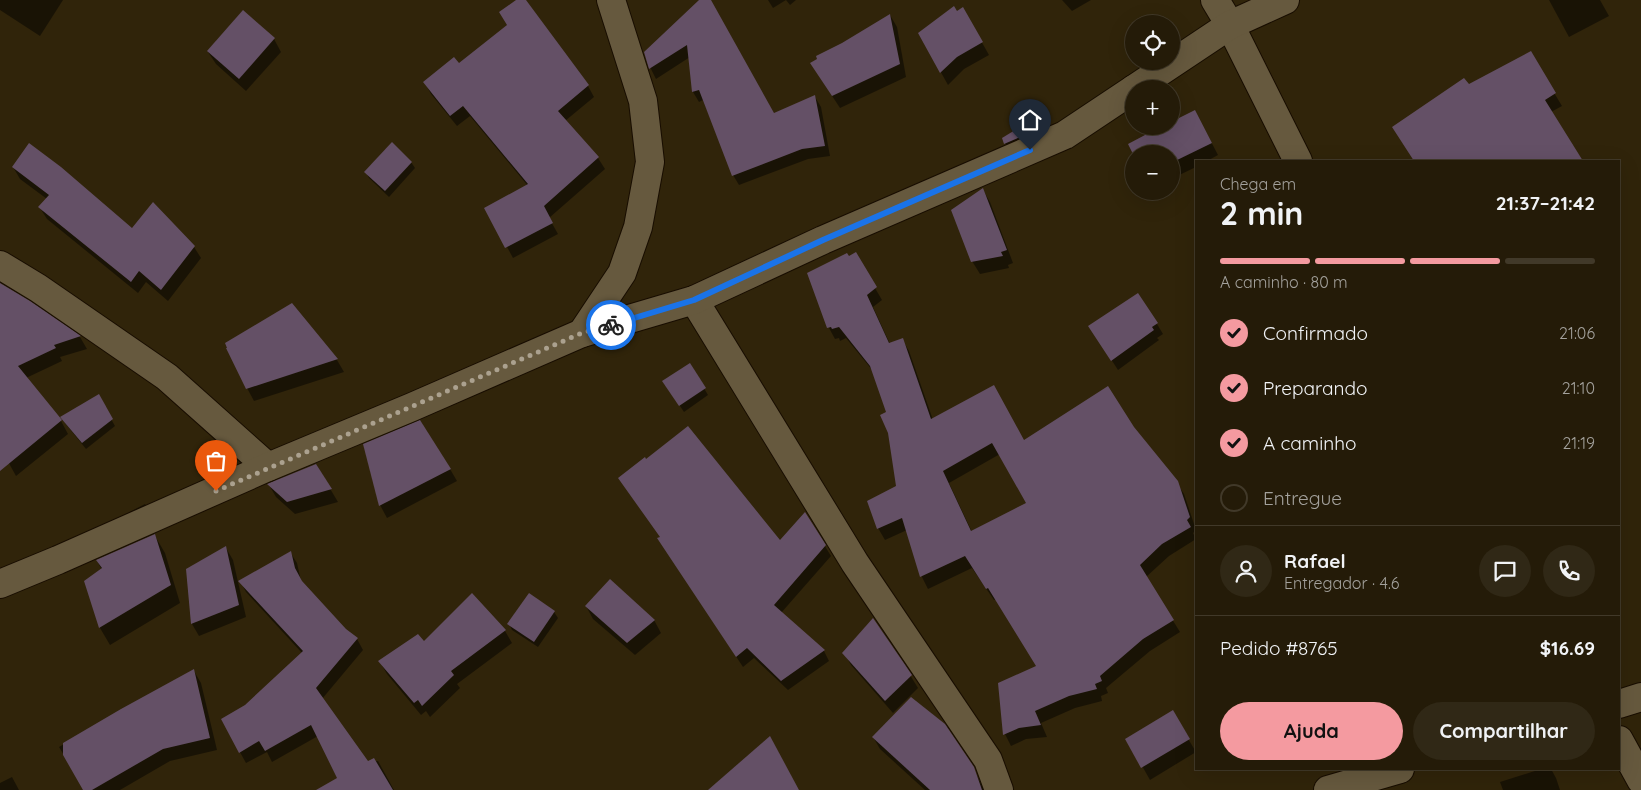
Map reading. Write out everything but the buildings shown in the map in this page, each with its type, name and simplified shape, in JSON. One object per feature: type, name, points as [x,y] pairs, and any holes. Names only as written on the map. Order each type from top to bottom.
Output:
[{"type":"street","points":[[582,333],[622,273],[638,227],[650,162],[643,101],[611,0]]},
{"type":"street","points":[[1215,0],[1230,25],[1298,160]]},
{"type":"street","points":[[1148,80],[1230,25],[1285,0]]},
{"type":"street","points":[[0,584],[582,333],[694,300],[823,240],[1065,135],[1125,95]]},
{"type":"street","points":[[0,265],[38,288],[167,377],[268,468]]},
{"type":"street","points":[[694,300],[855,563],[988,760],[1000,790]]},
{"type":"street","points":[[1620,704],[1641,697]]},
{"type":"street","points":[[1620,742],[1641,780]]},
{"type":"street","points":[[1328,790],[1397,770]]},
{"type":"way so far","points":[[216,491],[582,333],[611,325]]},
{"type":"route","points":[[611,325],[694,300],[823,240],[1030,150]]}]
